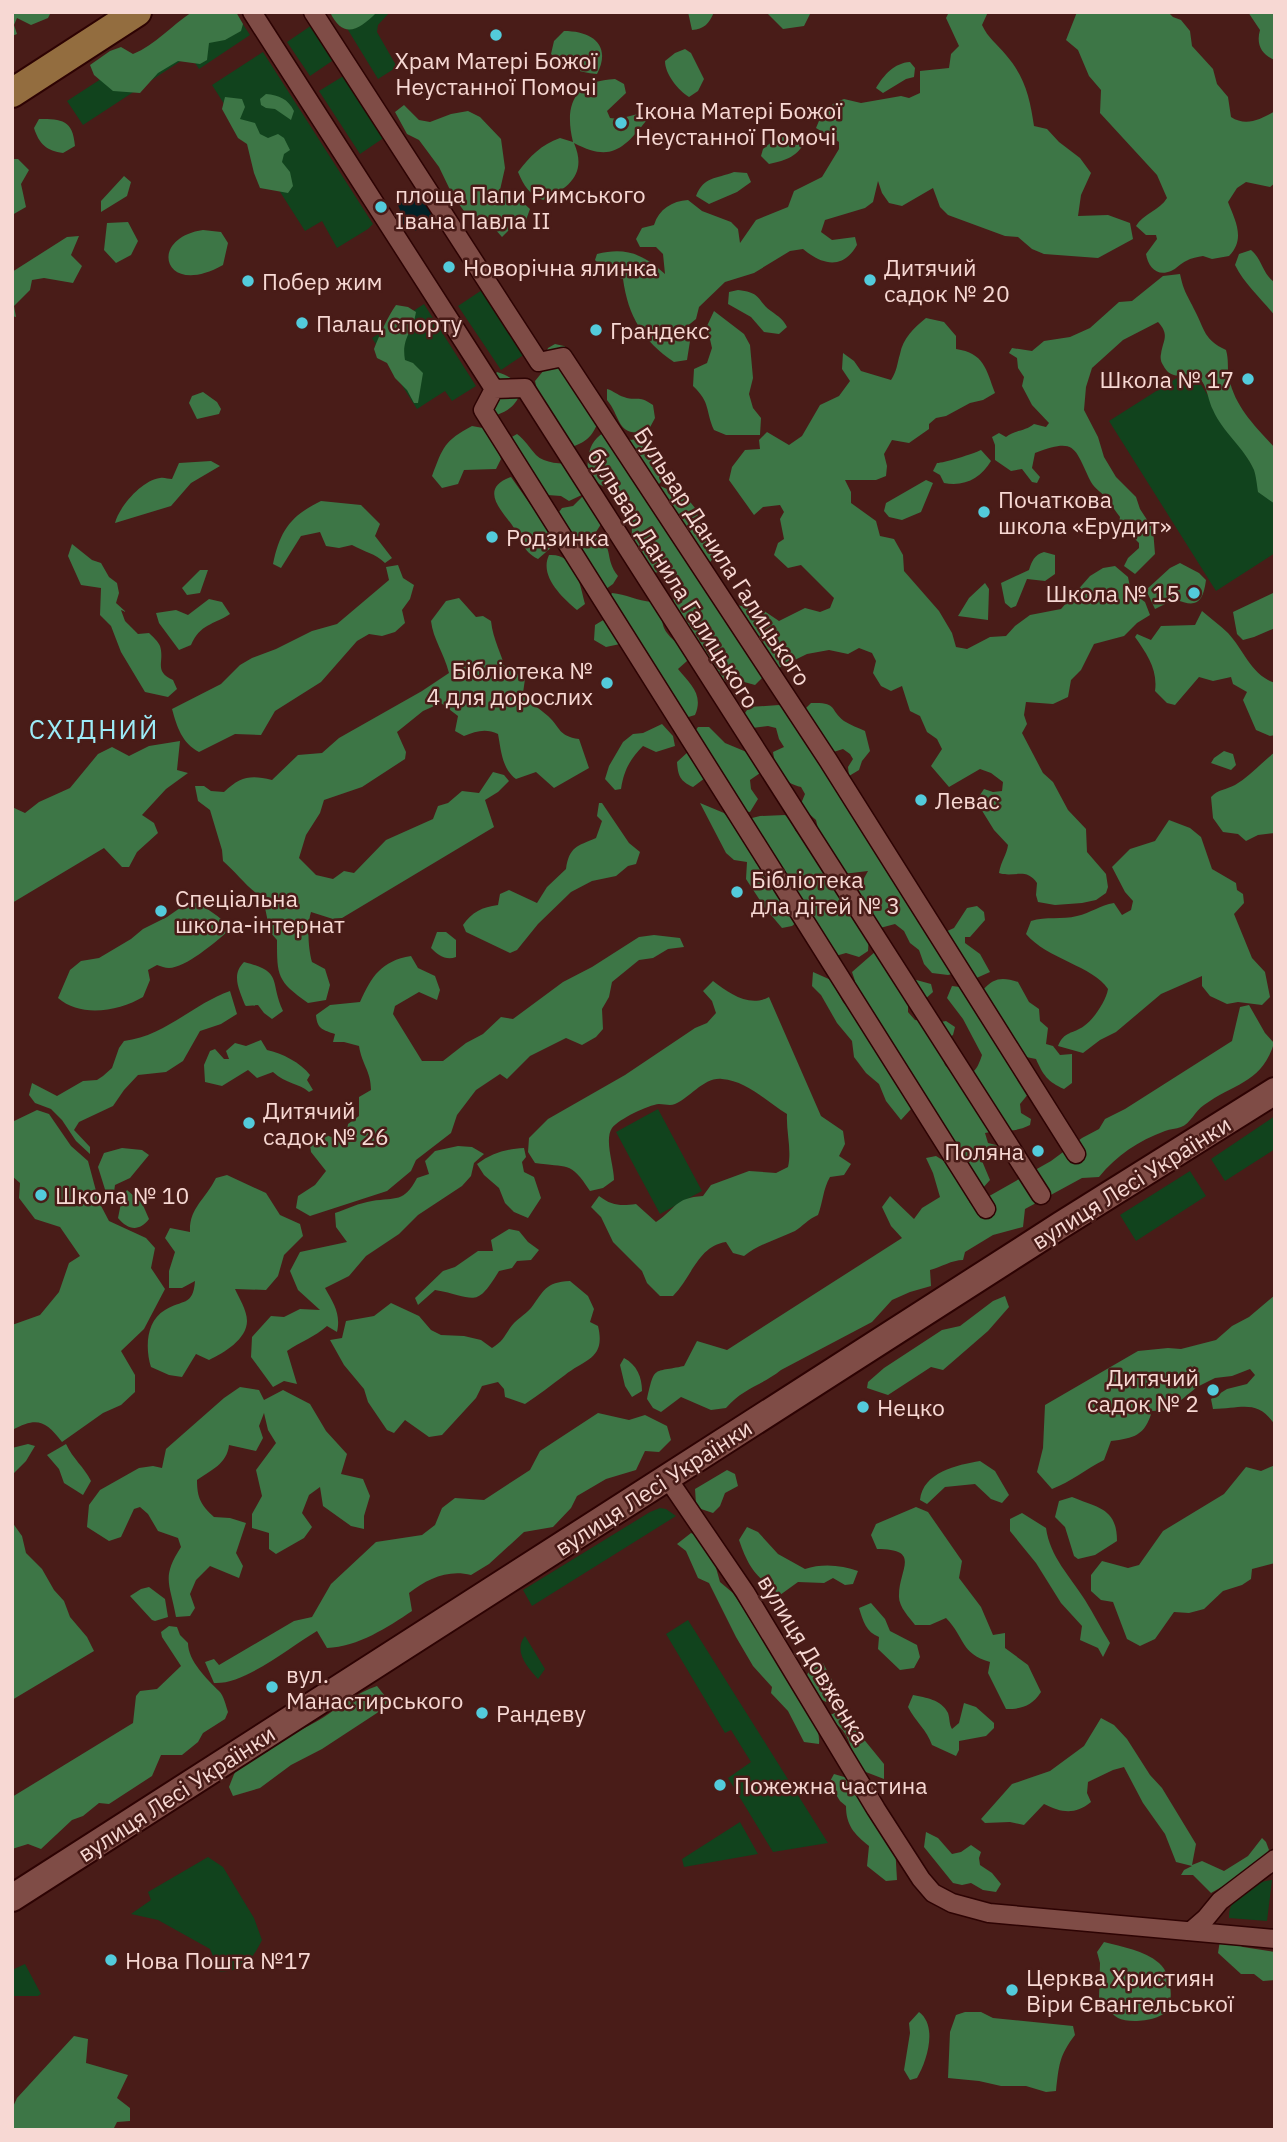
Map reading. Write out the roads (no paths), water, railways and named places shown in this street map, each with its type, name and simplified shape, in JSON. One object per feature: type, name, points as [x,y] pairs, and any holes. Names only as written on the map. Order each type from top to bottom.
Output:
[{"type":"main road","points":[[12,93],[136,12]]},
{"type":"main road","name":"вулиця Лесі Українки","points":[[19,1890],[1275,1091]]},
{"type":"street","points":[[252,12],[494,389]]},
{"type":"street","points":[[313,12],[539,362],[524,388],[494,389]]},
{"type":"street","name":"Бульвар Данила Галицького","points":[[539,362],[563,357],[828,760],[1076,1154]]},
{"type":"street","name":"бульвар Данила Галицького","points":[[524,388],[1041,1195]]},
{"type":"street","points":[[494,389],[483,410],[986,1209]]},
{"type":"street","name":"вулиця Довженка","points":[[668,1479],[745,1592],[909,1862],[933,1892],[968,1909],[989,1913],[1275,1939]]},
{"type":"street","points":[[1191,1931],[1220,1901],[1275,1858]]},
{"type":"water","points":[[415,194],[418,198],[423,195],[434,212],[429,216],[432,220],[415,231],[412,227],[407,230],[396,213],[400,210],[398,205]]},
{"type":"place","name":"Храм Матері Божої Неустанної Помочі","points":[[496,35]]},
{"type":"place","name":"Ікона Матері Божої Неустанної Помочі","points":[[621,123]]},
{"type":"place","name":"площа Папи Римського Івана Павла ІІ","points":[[381,207]]},
{"type":"place","name":"Новорічна ялинка","points":[[449,267]]},
{"type":"place","name":"Дитячий садок № 20","points":[[870,280]]},
{"type":"place","name":"Побер жим","points":[[248,281]]},
{"type":"place","name":"Палац спорту","points":[[302,323]]},
{"type":"place","name":"Грандекс","points":[[596,330]]},
{"type":"place","name":"Школа № 17","points":[[1248,379]]},
{"type":"place","name":"Початкова школа «Ерудит»","points":[[984,512]]},
{"type":"place","name":"Родзинка","points":[[492,537]]},
{"type":"place","name":"Школа № 15","points":[[1194,593]]},
{"type":"place","name":"Бібліотека № 4 для дорослих","points":[[607,683]]},
{"type":"place","name":"Левас","points":[[921,800]]},
{"type":"place","name":"Бібліотека дла дітей № 3","points":[[737,892]]},
{"type":"place","name":"Спеціальна школа-інтернат","points":[[161,911]]},
{"type":"place","name":"Дитячий садок № 26","points":[[249,1123]]},
{"type":"place","name":"Поляна","points":[[1038,1151]]},
{"type":"place","name":"Школа № 10","points":[[41,1195]]},
{"type":"place","name":"Дитячий садок № 2","points":[[1213,1390]]},
{"type":"place","name":"Нецко","points":[[863,1407]]},
{"type":"place","name":"вул. Манастирського","points":[[272,1687]]},
{"type":"place","name":"Рандеву","points":[[482,1713]]},
{"type":"place","name":"Пожежна частина","points":[[720,1785]]},
{"type":"place","name":"Нова Пошта №17","points":[[111,1960]]},
{"type":"place","name":"Церква Християн Віри Євангельської","points":[[1012,1990]]},
{"type":"district","name":"СХІДНИЙ","points":[[94,729]]}]
